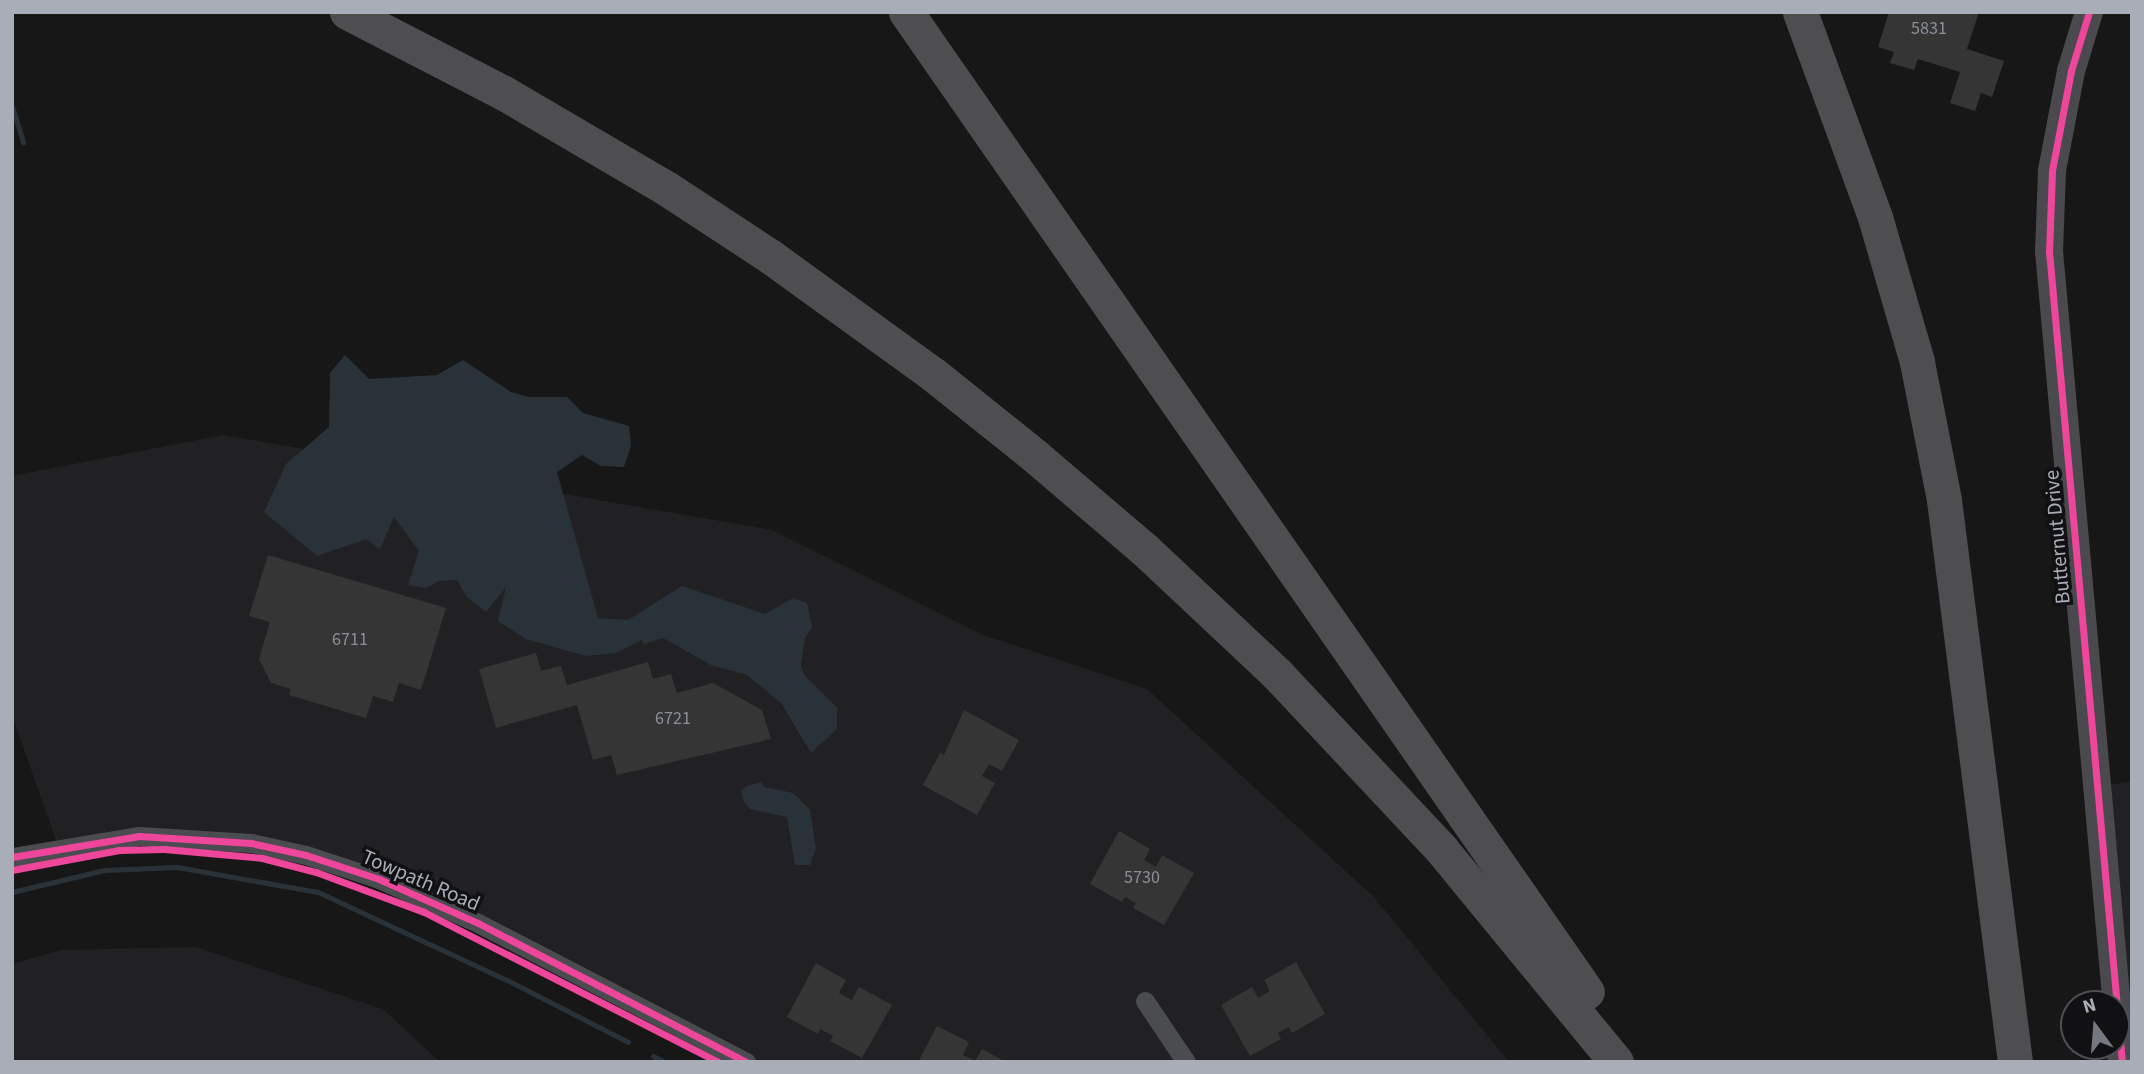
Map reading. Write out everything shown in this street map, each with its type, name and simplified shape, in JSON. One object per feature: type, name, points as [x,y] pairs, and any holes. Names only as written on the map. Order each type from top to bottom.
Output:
[{"type":"highway","points":[[347,12],[504,93],[677,196],[771,257],[934,375],[1035,456],[1144,549],[1277,674],[1442,850],[1616,1062]]},
{"type":"highway","points":[[906,12],[1100,297],[1576,975],[1631,1062]]},
{"type":"highway","points":[[1774,12],[1839,123]]},
{"type":"highway","points":[[1800,12],[1875,217],[1917,362],[1944,500],[2015,1062]]},
{"type":"street","name":"Butternut Drive","points":[[2089,12],[2071,71],[2052,171],[2049,251],[2122,1062]]},
{"type":"street","name":"Towpath Road","points":[[12,857],[139,836],[251,843],[306,855],[379,879],[478,923],[746,1062]]},
{"type":"street","points":[[1145,1001],[1186,1062]]},
{"type":"shaded area","points":[[345,355],[369,379],[437,375],[463,360],[511,392],[529,397],[567,397],[583,413],[629,426],[631,446],[624,467],[601,466],[582,455],[557,472],[598,618],[628,620],[682,586],[765,614],[793,598],[807,603],[812,628],[805,638],[801,666],[805,676],[837,708],[837,729],[811,753],[781,703],[747,675],[711,665],[663,638],[643,644],[642,640],[616,653],[586,656],[526,639],[498,621],[506,587],[486,612],[467,597],[457,580],[438,581],[426,588],[408,585],[419,551],[394,517],[380,549],[366,539],[317,556],[264,512],[286,464],[329,427],[330,373]]},
{"type":"shaded area","points":[[223,435],[772,530],[983,635],[1147,689],[1374,897],[1509,1062],[746,1062],[478,923],[251,843],[58,846],[12,715],[12,476]]},
{"type":"shaded area","points":[[2132,781],[2132,1053],[2130,990],[2126,990],[2108,785]]},
{"type":"shaded area","points":[[762,782],[764,787],[793,793],[810,810],[816,848],[810,865],[795,865],[787,817],[750,809],[744,802],[741,792],[746,786]]},
{"type":"shaded area","points":[[196,947],[383,1009],[440,1062],[12,1062],[12,964],[61,950]]},
{"type":"building","points":[[1889,12],[1979,12],[1967,49],[2004,61],[1992,97],[1981,93],[1975,111],[1950,103],[1960,72],[1918,59],[1914,70],[1890,63],[1894,52],[1878,47]]},
{"type":"building","points":[[268,555],[446,608],[421,690],[399,683],[393,702],[373,696],[366,718],[289,695],[291,689],[271,683],[259,659],[270,622],[249,616]]},
{"type":"building","points":[[536,653],[541,671],[561,666],[567,685],[648,662],[653,679],[671,674],[677,693],[713,683],[762,710],[771,739],[617,775],[611,755],[593,760],[577,705],[496,728],[479,669]]},
{"type":"building","points":[[964,710],[1019,740],[1002,771],[989,764],[982,776],[995,783],[977,815],[923,785],[940,753],[944,755]]},
{"type":"building","points":[[1119,831],[1150,849],[1144,860],[1156,867],[1162,855],[1194,873],[1164,925],[1133,908],[1136,903],[1125,897],[1122,902],[1090,884]]},
{"type":"building","points":[[1296,962],[1325,1014],[1292,1033],[1289,1027],[1278,1033],[1281,1039],[1250,1056],[1221,1005],[1252,987],[1258,998],[1270,991],[1264,980]]},
{"type":"building","points":[[816,963],[846,980],[839,993],[852,1000],[859,987],[892,1005],[862,1058],[830,1041],[833,1036],[820,1029],[818,1034],[787,1017]]},
{"type":"building","points":[[937,1026],[969,1042],[963,1055],[975,1061],[982,1049],[1006,1062],[918,1062]]},
{"type":"waterway","points":[[12,106],[23,142]]},
{"type":"waterway","points":[[12,892],[104,870],[177,867],[318,892],[507,980],[628,1042]]},
{"type":"waterway","points":[[653,1056],[665,1062]]},
{"type":"cycle path","points":[[2089,12],[2071,71],[2052,171],[2049,251],[2122,1062]]},
{"type":"cycle path","points":[[12,857],[139,836],[251,843],[306,855],[379,879],[478,923],[746,1062]]},
{"type":"cycle path","points":[[12,870],[119,850],[164,849],[262,858],[316,872],[424,912],[718,1062]]}]
